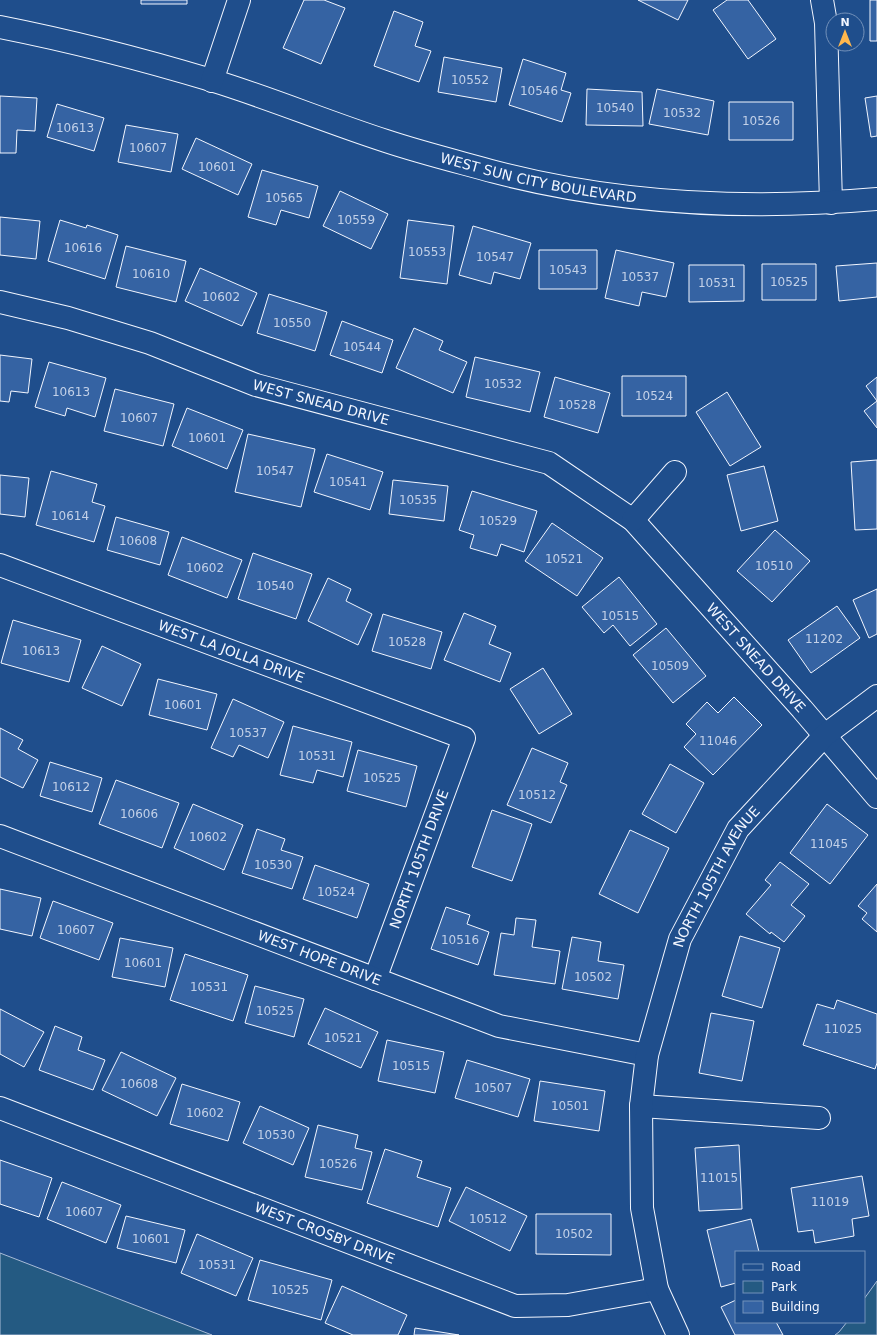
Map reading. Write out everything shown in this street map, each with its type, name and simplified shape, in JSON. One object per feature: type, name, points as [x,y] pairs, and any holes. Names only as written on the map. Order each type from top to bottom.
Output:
[{"type":"street","points":[[212,81],[239,0]]},
{"type":"street","points":[[822,0],[826,23],[831,203]]},
{"type":"street","name":"WEST SUN CITY BOULEVARD","points":[[0,27],[95,48],[212,81],[387,142],[497,172],[576,189],[655,199],[699,202],[831,203],[877,199]]},
{"type":"street","name":"WEST SNEAD DRIVE","points":[[0,302],[68,318],[150,343],[256,385],[549,463],[632,520],[825,735],[877,797]]},
{"type":"street","points":[[632,520],[674,472]]},
{"type":"street","name":"WEST LA JOLLA DRIVE","points":[[0,565],[464,738]]},
{"type":"street","name":"NORTH 105TH AVENUE","points":[[678,1335],[657,1289],[642,1208],[641,1106],[647,1055],[680,939],[738,829],[825,735],[877,696]]},
{"type":"street","name":"NORTH 105TH DRIVE","points":[[374,979],[464,738]]},
{"type":"street","name":"WEST HOPE DRIVE","points":[[0,836],[499,1026],[647,1055]]},
{"type":"street","points":[[641,1106],[819,1118]]},
{"type":"street","name":"WEST CROSBY DRIVE","points":[[0,1108],[515,1306],[568,1305],[657,1289]]},
{"type":"green space","points":[[0,1253],[212,1335],[0,1335]]},
{"type":"green space","points":[[877,1281],[877,1335],[835,1335],[846,1323],[865,1323],[865,1298]]},
{"type":"building","points":[[141,0],[187,0],[187,4],[141,4]]},
{"type":"building","points":[[304,0],[324,0],[345,8],[321,64],[283,48]]},
{"type":"building","points":[[638,0],[688,0],[678,20]]},
{"type":"building","points":[[727,0],[748,0],[776,39],[748,59],[713,10]]},
{"type":"building","points":[[870,0],[877,0],[877,41],[870,41]]},
{"type":"building","points":[[394,11],[423,22],[415,46],[431,51],[419,82],[374,66]]},
{"type":"building","points":[[444,57],[502,68],[496,102],[438,92]]},
{"type":"building","points":[[523,59],[566,73],[561,90],[571,93],[562,122],[509,105]]},
{"type":"building","points":[[587,89],[642,92],[643,126],[586,125]]},
{"type":"building","points":[[657,89],[714,101],[708,135],[649,124]]},
{"type":"building","points":[[0,96],[37,98],[35,131],[17,130],[16,153],[0,153]]},
{"type":"building","points":[[877,96],[877,136],[871,137],[865,98]]},
{"type":"building","points":[[729,102],[793,102],[793,140],[729,140]]},
{"type":"building","points":[[57,104],[104,118],[94,151],[47,137]]},
{"type":"building","points":[[126,125],[178,134],[171,172],[118,162]]},
{"type":"building","points":[[196,138],[252,164],[238,195],[182,169]]},
{"type":"building","points":[[262,170],[318,186],[309,218],[281,210],[276,225],[248,217]]},
{"type":"building","points":[[340,191],[388,214],[371,249],[323,226]]},
{"type":"building","points":[[0,217],[40,221],[36,259],[0,255]]},
{"type":"building","points":[[60,220],[86,228],[87,225],[118,235],[105,279],[48,261]]},
{"type":"building","points":[[408,220],[454,226],[447,284],[400,278]]},
{"type":"building","points":[[473,226],[531,243],[520,279],[494,272],[491,284],[459,275]]},
{"type":"building","points":[[126,246],[186,261],[176,302],[116,287]]},
{"type":"building","points":[[539,250],[597,250],[597,289],[539,289]]},
{"type":"building","points":[[616,250],[674,263],[666,297],[642,292],[639,306],[605,298]]},
{"type":"building","points":[[877,263],[877,297],[839,301],[836,266]]},
{"type":"building","points":[[762,264],[816,264],[816,300],[762,300]]},
{"type":"building","points":[[689,265],[744,265],[744,301],[689,302]]},
{"type":"building","points":[[200,268],[257,293],[242,326],[185,301]]},
{"type":"building","points":[[269,294],[327,312],[315,351],[257,333]]},
{"type":"building","points":[[342,321],[393,340],[382,373],[330,355]]},
{"type":"building","points":[[414,328],[443,341],[439,350],[467,362],[453,393],[396,368]]},
{"type":"building","points":[[0,355],[32,359],[28,393],[11,391],[9,402],[0,401]]},
{"type":"building","points":[[475,357],[540,372],[530,412],[466,397]]},
{"type":"building","points":[[49,362],[106,378],[95,417],[67,408],[65,416],[35,407]]},
{"type":"building","points":[[622,376],[686,376],[686,416],[622,416]]},
{"type":"building","points":[[555,377],[610,393],[598,433],[544,417]]},
{"type":"building","points":[[877,377],[877,401],[866,386]]},
{"type":"building","points":[[115,389],[174,404],[163,446],[104,431]]},
{"type":"building","points":[[727,392],[761,447],[730,466],[696,412]]},
{"type":"building","points":[[877,401],[877,428],[864,411]]},
{"type":"building","points":[[187,408],[243,430],[227,469],[172,446]]},
{"type":"building","points":[[248,434],[315,449],[301,507],[235,492]]},
{"type":"building","points":[[327,454],[383,472],[370,510],[314,492]]},
{"type":"building","points":[[877,460],[877,529],[855,530],[851,462]]},
{"type":"building","points":[[764,466],[778,521],[741,531],[727,475]]},
{"type":"building","points":[[51,471],[97,484],[92,502],[105,506],[94,542],[36,525]]},
{"type":"building","points":[[0,475],[29,478],[25,517],[0,514]]},
{"type":"building","points":[[393,480],[448,486],[444,521],[389,514]]},
{"type":"building","points":[[472,491],[537,511],[524,552],[501,544],[497,556],[470,548],[474,535],[459,530]]},
{"type":"building","points":[[116,517],[169,532],[160,565],[107,550]]},
{"type":"building","points":[[552,523],[603,558],[577,596],[525,561]]},
{"type":"building","points":[[775,530],[810,561],[772,602],[737,571]]},
{"type":"building","points":[[182,537],[242,560],[227,598],[168,575]]},
{"type":"building","points":[[253,553],[312,574],[296,619],[238,599]]},
{"type":"building","points":[[619,577],[657,624],[630,646],[613,625],[604,633],[582,607]]},
{"type":"building","points":[[328,578],[351,589],[346,601],[372,614],[358,645],[308,621]]},
{"type":"building","points":[[877,589],[877,634],[869,638],[853,600]]},
{"type":"building","points":[[837,606],[860,638],[811,673],[788,640]]},
{"type":"building","points":[[464,613],[496,626],[489,644],[511,653],[500,682],[444,660]]},
{"type":"building","points":[[383,614],[442,632],[431,669],[372,651]]},
{"type":"building","points":[[13,620],[81,640],[69,682],[1,663]]},
{"type":"building","points":[[666,628],[706,676],[673,703],[633,655]]},
{"type":"building","points":[[102,646],[141,664],[122,706],[82,688]]},
{"type":"building","points":[[543,668],[572,714],[539,734],[510,689]]},
{"type":"building","points":[[158,679],[217,694],[207,730],[149,715]]},
{"type":"building","points":[[734,697],[762,725],[713,775],[684,747],[696,734],[686,724],[707,702],[718,713]]},
{"type":"building","points":[[233,699],[284,722],[268,758],[239,745],[233,757],[211,748]]},
{"type":"building","points":[[293,726],[352,742],[343,777],[317,770],[313,783],[280,775]]},
{"type":"building","points":[[0,728],[23,740],[18,749],[38,760],[23,788],[0,777]]},
{"type":"building","points":[[532,748],[568,763],[560,782],[567,785],[551,823],[507,805]]},
{"type":"building","points":[[358,750],[417,766],[406,807],[347,791]]},
{"type":"building","points":[[50,762],[102,778],[92,812],[40,796]]},
{"type":"building","points":[[670,764],[704,783],[676,833],[642,814]]},
{"type":"building","points":[[116,780],[179,803],[162,848],[99,824]]},
{"type":"building","points":[[193,804],[243,825],[224,870],[174,848]]},
{"type":"building","points":[[827,804],[868,835],[830,884],[790,853]]},
{"type":"building","points":[[492,810],[532,824],[512,881],[472,867]]},
{"type":"building","points":[[257,829],[285,839],[281,850],[303,857],[292,889],[242,873]]},
{"type":"building","points":[[630,830],[669,848],[638,913],[599,894]]},
{"type":"building","points":[[780,862],[809,884],[791,905],[805,916],[784,942],[771,932],[770,934],[746,914],[771,885],[765,880]]},
{"type":"building","points":[[315,865],[369,884],[357,918],[303,899]]},
{"type":"building","points":[[877,884],[877,932],[862,919],[867,913],[858,906]]},
{"type":"building","points":[[0,889],[41,898],[32,936],[0,929]]},
{"type":"building","points":[[53,901],[113,923],[99,960],[40,938]]},
{"type":"building","points":[[446,907],[470,915],[467,924],[489,932],[478,965],[431,949]]},
{"type":"building","points":[[516,918],[536,920],[532,947],[560,951],[555,984],[494,975],[501,933],[514,935]]},
{"type":"building","points":[[740,936],[780,948],[762,1008],[722,996]]},
{"type":"building","points":[[572,937],[601,942],[598,961],[624,965],[618,999],[562,989]]},
{"type":"building","points":[[120,938],[173,948],[165,987],[112,977]]},
{"type":"building","points":[[185,954],[248,975],[233,1021],[170,1000]]},
{"type":"building","points":[[255,986],[304,999],[294,1037],[245,1023]]},
{"type":"building","points":[[837,1000],[877,1014],[877,1063],[875,1069],[803,1045],[817,1004],[834,1009]]},
{"type":"building","points":[[325,1008],[378,1032],[361,1068],[308,1044]]},
{"type":"building","points":[[0,1009],[44,1032],[24,1067],[0,1054]]},
{"type":"building","points":[[711,1013],[754,1021],[742,1081],[699,1073]]},
{"type":"building","points":[[55,1026],[82,1037],[78,1050],[105,1060],[93,1090],[39,1070]]},
{"type":"building","points":[[387,1040],[444,1052],[435,1093],[378,1081]]},
{"type":"building","points":[[121,1052],[176,1078],[157,1116],[102,1090]]},
{"type":"building","points":[[467,1060],[530,1079],[518,1117],[455,1098]]},
{"type":"building","points":[[540,1081],[605,1091],[599,1131],[534,1121]]},
{"type":"building","points":[[182,1084],[240,1102],[228,1141],[170,1124]]},
{"type":"building","points":[[260,1106],[309,1128],[293,1165],[243,1143]]},
{"type":"building","points":[[318,1125],[358,1135],[355,1148],[372,1152],[362,1190],[305,1177]]},
{"type":"building","points":[[739,1145],[742,1209],[699,1211],[695,1148]]},
{"type":"building","points":[[385,1149],[422,1161],[417,1177],[451,1188],[438,1227],[367,1203]]},
{"type":"building","points":[[0,1160],[52,1178],[39,1217],[0,1204]]},
{"type":"building","points":[[862,1176],[869,1216],[852,1219],[854,1236],[815,1243],[813,1230],[798,1232],[791,1188]]},
{"type":"building","points":[[62,1182],[121,1205],[106,1243],[47,1219]]},
{"type":"building","points":[[466,1187],[527,1216],[510,1251],[449,1221]]},
{"type":"building","points":[[536,1214],[611,1214],[611,1255],[536,1254]]},
{"type":"building","points":[[126,1216],[185,1230],[176,1263],[117,1248]]},
{"type":"building","points":[[751,1219],[759,1251],[735,1251],[735,1283],[721,1287],[707,1230]]},
{"type":"building","points":[[197,1234],[253,1258],[236,1296],[181,1273]]},
{"type":"building","points":[[260,1260],[332,1280],[321,1320],[248,1300]]},
{"type":"building","points":[[342,1286],[407,1315],[398,1335],[353,1335],[325,1323]]},
{"type":"building","points":[[735,1300],[735,1323],[777,1323],[783,1335],[735,1335],[721,1307]]},
{"type":"building","points":[[415,1328],[459,1335],[414,1335]]}]
